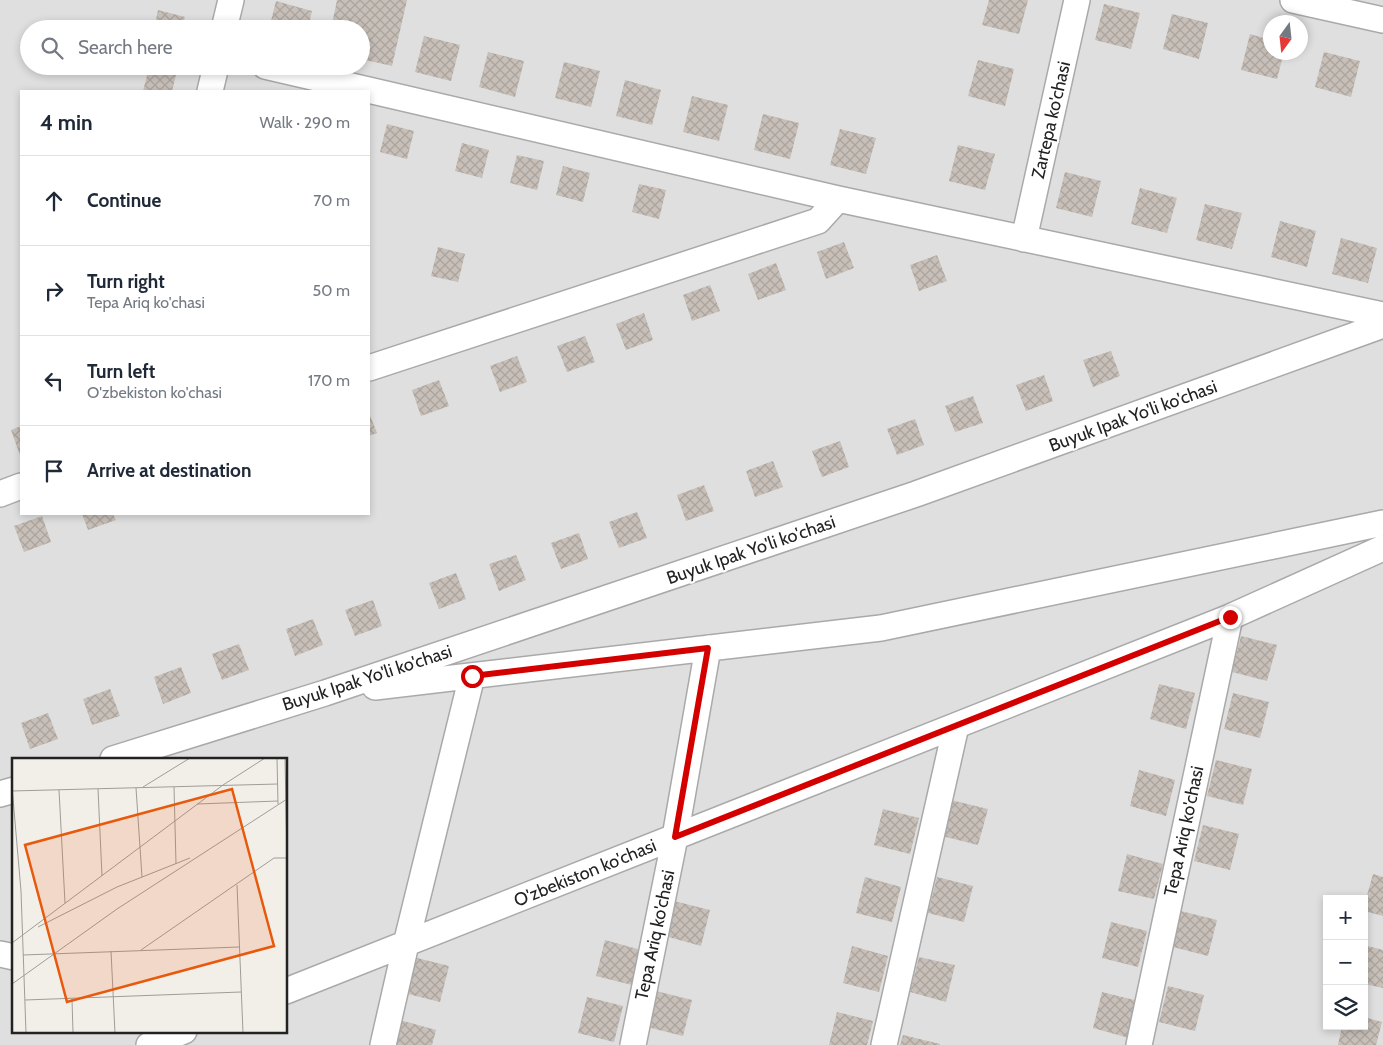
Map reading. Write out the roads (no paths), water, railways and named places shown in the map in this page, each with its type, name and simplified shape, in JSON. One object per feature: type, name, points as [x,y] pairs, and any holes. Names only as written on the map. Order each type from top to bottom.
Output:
[{"type":"street","points":[[226,20],[231,0]]},
{"type":"street","name":"Zartepa ko'chasi","points":[[1024,239],[1077,0]]},
{"type":"street","points":[[1293,0],[1348,6],[1383,20]]},
{"type":"street","points":[[210,90],[214,75]]},
{"type":"street","points":[[304,75],[368,90]]},
{"type":"street","points":[[370,90],[838,199],[1383,315]]},
{"type":"street","points":[[370,368],[818,221],[838,199]]},
{"type":"street","name":"Buyuk Ipak Yo'li ko'chasi","points":[[116,758],[325,693],[916,494],[1383,325]]},
{"type":"street","points":[[0,494],[20,486]]},
{"type":"street","points":[[325,693],[881,628],[1383,523]]},
{"type":"street","name":"O'zbekiston ko'chasi","points":[[288,990],[1230,617],[1383,548]]},
{"type":"street","name":"Tepa Ariq ko'chasi","points":[[1139,1045],[1230,617]]},
{"type":"street","name":"Tepa Ariq ko'chasi","points":[[633,1045],[675,837],[708,648]]},
{"type":"street","points":[[383,1045],[472,676]]},
{"type":"street","points":[[884,1045],[956,726]]},
{"type":"street","points":[[149,1045],[182,1032]]}]
